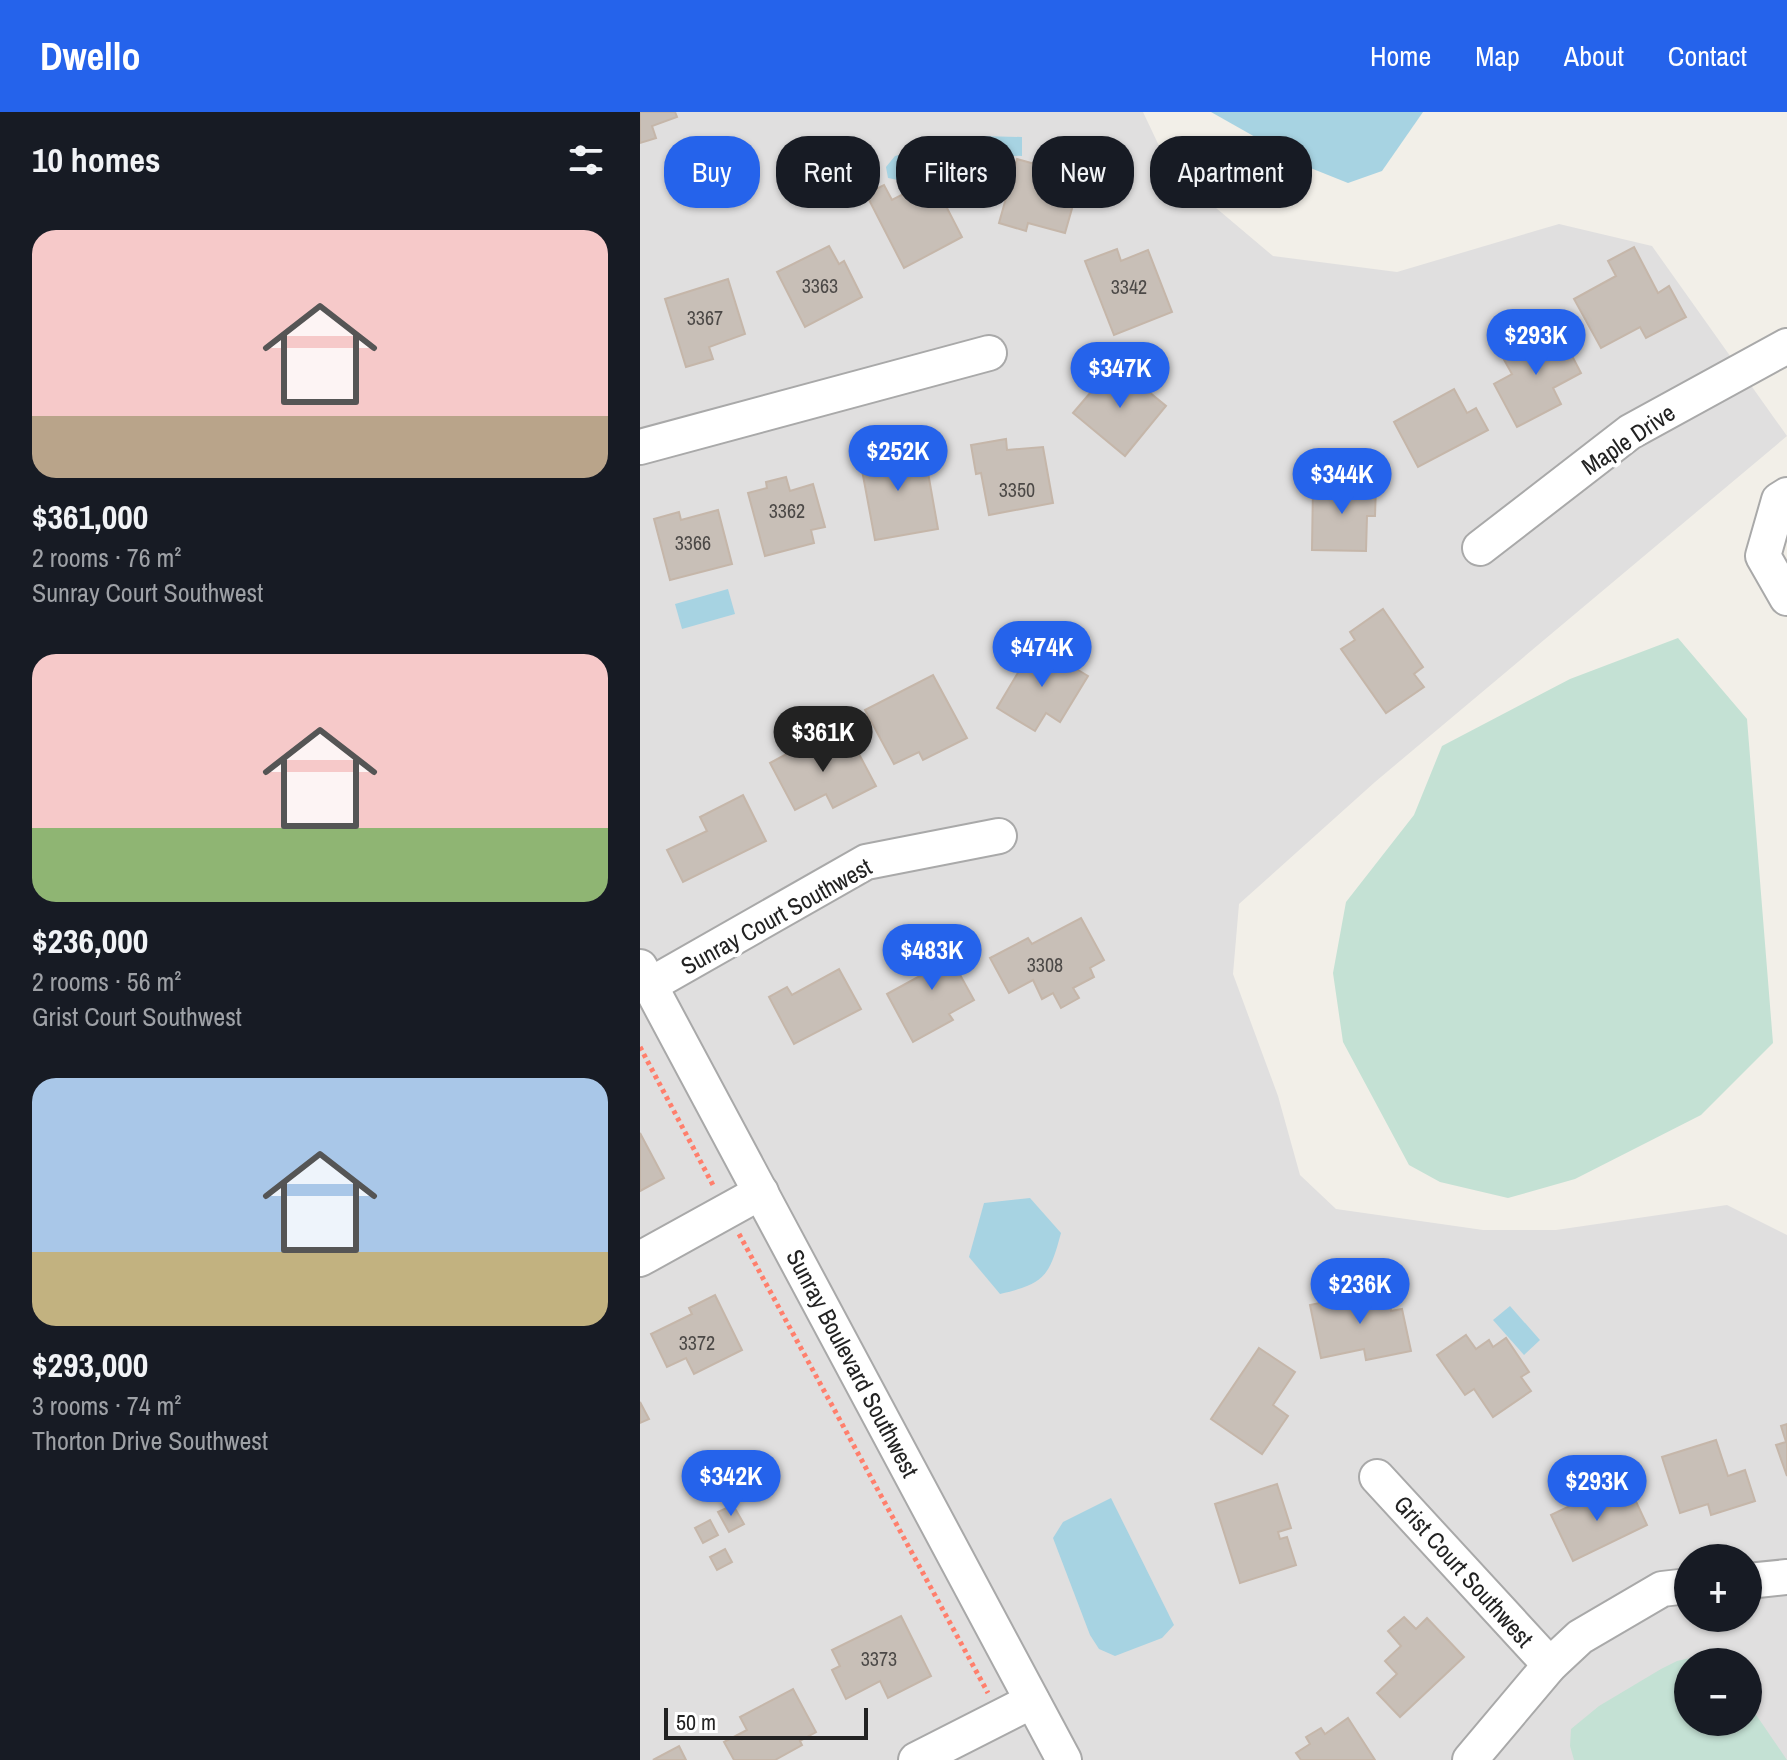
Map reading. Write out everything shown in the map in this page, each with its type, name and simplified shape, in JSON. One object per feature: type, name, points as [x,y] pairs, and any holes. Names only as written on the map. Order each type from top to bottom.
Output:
[{"type":"street","name":"Maple Drive","points":[[1480,548],[1630,432],[1787,346]]},
{"type":"street","points":[[640,447],[989,353]]},
{"type":"street","points":[[1782,512],[1763,556],[1785,591]]},
{"type":"street","name":"Sunray Court Southwest","points":[[645,976],[866,862],[999,836]]},
{"type":"street","name":"Sunray Boulevard Southwest","points":[[645,976],[1064,1760]]},
{"type":"street","points":[[640,1259],[761,1192]]},
{"type":"street","name":"Grist Court Southwest","points":[[1377,1477],[1550,1665]]},
{"type":"street","points":[[1762,1580],[1787,1577]]},
{"type":"street","points":[[1470,1760],[1550,1665],[1580,1637],[1662,1589],[1674,1588]]},
{"type":"street","points":[[916,1760],[1032,1701]]},
{"type":"path","points":[[640,1047],[1001,1717]]},
{"type":"shaded area","points":[[640,112],[1143,112],[1154,136],[1150,136],[1150,208],[1216,208],[1273,256],[1397,272],[1559,224],[1652,246],[1787,436],[1375,782],[1239,904],[1233,974],[1278,1096],[1300,1175],[1336,1209],[1483,1230],[1556,1230],[1727,1205],[1787,1235],[1787,1760],[640,1760]]},
{"type":"green space","points":[[1678,638],[1747,719],[1773,1043],[1701,1115],[1575,1179],[1508,1198],[1440,1182],[1409,1165],[1343,1042],[1333,973],[1346,902],[1414,815],[1442,746],[1570,679]]},
{"type":"green space","points":[[1674,1662],[1674,1736],[1762,1736],[1762,1723],[1787,1760],[1574,1760],[1570,1746],[1571,1729],[1599,1706]]},
{"type":"water","points":[[1211,112],[1423,112],[1382,171],[1348,183],[1312,169],[1312,136],[1253,136]]},
{"type":"water","points":[[1016,137],[1022,137],[1022,156],[1016,156]]},
{"type":"water","points":[[895,156],[896,180],[888,178],[886,167]]},
{"type":"water","points":[[728,589],[735,614],[682,629],[675,604]]},
{"type":"water","points":[[1030,1198],[1061,1233],[1057,1248],[1043,1276],[1027,1286],[1000,1294],[969,1257],[984,1203]]},
{"type":"water","points":[[1510,1306],[1540,1340],[1524,1355],[1493,1320]]},
{"type":"water","points":[[1111,1498],[1174,1625],[1162,1638],[1115,1656],[1099,1649],[1090,1635],[1053,1538],[1063,1522]]},
{"type":"building","points":[[640,112],[675,112],[677,117],[652,126],[656,138],[640,143]]},
{"type":"building","points":[[1017,159],[1032,163],[1032,208],[1072,208],[1065,233],[1028,223],[1026,231],[999,223],[1003,208],[1016,208]]},
{"type":"building","points":[[884,185],[892,200],[896,198],[896,208],[947,208],[962,237],[904,268],[873,208],[880,208],[880,187]]},
{"type":"building","points":[[829,246],[839,264],[844,261],[862,297],[805,327],[777,272]]},
{"type":"building","points":[[1634,247],[1658,293],[1669,286],[1686,317],[1646,338],[1640,327],[1601,348],[1574,299],[1616,276],[1608,261]]},
{"type":"building","points":[[1117,249],[1121,261],[1148,250],[1172,312],[1114,335],[1085,261]]},
{"type":"building","points":[[728,279],[745,334],[709,347],[713,359],[686,367],[665,299]]},
{"type":"building","points":[[1558,329],[1581,373],[1553,388],[1561,404],[1517,427],[1494,384],[1512,374],[1503,358]]},
{"type":"building","points":[[1115,364],[1166,406],[1125,456],[1073,413]]},
{"type":"building","points":[[1454,389],[1467,413],[1476,408],[1488,430],[1418,467],[1394,422]]},
{"type":"building","points":[[1006,439],[1007,450],[1043,447],[1053,503],[989,515],[981,473],[976,474],[971,445]]},
{"type":"building","points":[[890,449],[891,456],[924,450],[938,529],[875,540],[859,454]]},
{"type":"building","points":[[786,477],[790,491],[813,484],[825,527],[811,530],[814,543],[765,556],[748,493],[767,488],[766,482]]},
{"type":"building","points":[[1313,484],[1376,485],[1375,516],[1367,516],[1366,551],[1312,550]]},
{"type":"building","points":[[718,510],[732,564],[670,580],[654,519],[679,512],[681,520]]},
{"type":"building","points":[[1383,609],[1423,667],[1414,674],[1424,687],[1386,713],[1341,649],[1355,640],[1350,632]]},
{"type":"building","points":[[1035,644],[1088,676],[1060,722],[1046,713],[1035,731],[997,708]]},
{"type":"building","points":[[933,675],[967,738],[923,760],[919,752],[894,764],[865,710]]},
{"type":"building","points":[[816,738],[825,755],[852,741],[876,786],[833,808],[826,794],[795,810],[770,763]]},
{"type":"building","points":[[743,795],[766,841],[683,882],[667,850],[707,831],[700,817]]},
{"type":"building","points":[[1081,918],[1104,960],[1090,968],[1094,977],[1073,988],[1079,998],[1061,1008],[1053,993],[1042,999],[1033,980],[1009,993],[990,958],[1028,938],[1032,944]]},
{"type":"building","points":[[951,940],[967,969],[959,973],[974,1000],[949,1014],[953,1020],[913,1042],[887,994],[920,976],[912,961]]},
{"type":"building","points":[[839,969],[861,1009],[794,1044],[769,997],[787,987],[792,995]]},
{"type":"building","points":[[640,1133],[664,1178],[640,1191]]},
{"type":"building","points":[[1387,1289],[1391,1311],[1402,1309],[1411,1351],[1366,1360],[1364,1349],[1321,1358],[1310,1305]]},
{"type":"building","points":[[715,1295],[742,1350],[694,1374],[686,1358],[667,1367],[651,1334],[692,1314],[689,1308]]},
{"type":"building","points":[[1466,1335],[1476,1349],[1489,1340],[1493,1347],[1506,1338],[1529,1372],[1521,1377],[1531,1391],[1493,1417],[1474,1389],[1465,1395],[1437,1355]]},
{"type":"building","points":[[1259,1348],[1295,1372],[1273,1405],[1288,1416],[1262,1454],[1211,1419]]},
{"type":"building","points":[[640,1402],[649,1419],[640,1423]]},
{"type":"building","points":[[1787,1424],[1787,1476],[1776,1445],[1786,1442],[1781,1426]]},
{"type":"building","points":[[1716,1440],[1728,1476],[1745,1470],[1755,1501],[1711,1515],[1708,1504],[1680,1513],[1662,1457]]},
{"type":"building","points":[[1277,1484],[1291,1528],[1278,1532],[1280,1539],[1287,1537],[1296,1565],[1240,1583],[1215,1504]]},
{"type":"building","points":[[1603,1490],[1611,1506],[1633,1495],[1647,1525],[1573,1561],[1551,1515]]},
{"type":"building","points":[[733,1505],[744,1524],[729,1532],[718,1512]]},
{"type":"building","points":[[710,1520],[718,1535],[703,1543],[695,1528]]},
{"type":"building","points":[[725,1549],[732,1562],[717,1570],[710,1557]]},
{"type":"building","points":[[901,1616],[931,1676],[888,1698],[880,1681],[846,1699],[832,1670],[840,1666],[832,1650]]},
{"type":"building","points":[[1404,1617],[1416,1629],[1427,1618],[1464,1657],[1400,1717],[1377,1693],[1397,1674],[1385,1661],[1401,1646],[1388,1631]]},
{"type":"building","points":[[793,1689],[816,1732],[800,1741],[802,1745],[775,1760],[734,1760],[724,1742],[747,1730],[740,1717]]},
{"type":"building","points":[[1348,1718],[1375,1760],[1301,1760],[1296,1753],[1310,1744],[1306,1737],[1321,1728],[1325,1734]]},
{"type":"building","points":[[679,1746],[686,1760],[653,1760]]}]
